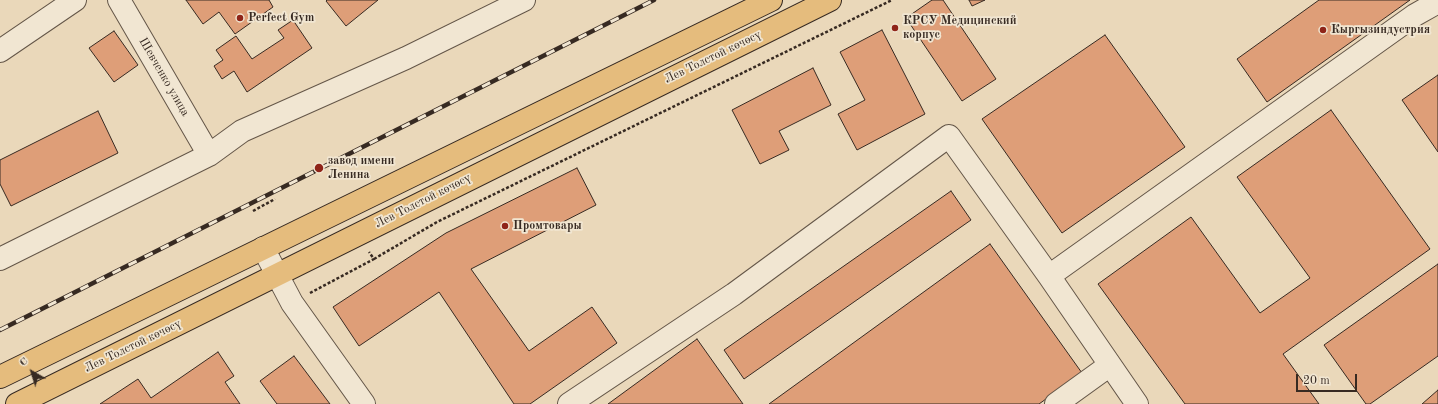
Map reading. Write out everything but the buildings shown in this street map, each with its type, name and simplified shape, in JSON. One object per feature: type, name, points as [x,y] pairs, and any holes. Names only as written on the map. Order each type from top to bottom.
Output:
[{"type":"main road","points":[[0,377],[771,0]]},
{"type":"main road","name":"Лев Толстой көчөсү","points":[[17,404],[830,0]]},
{"type":"street","points":[[0,51],[75,0]]},
{"type":"street","name":"Шевченко улица","points":[[119,0],[209,155]]},
{"type":"street","points":[[0,259],[209,155],[242,131],[406,58],[524,0]]},
{"type":"street","points":[[1049,276],[1415,15],[1438,2]]},
{"type":"street","points":[[569,404],[734,294],[949,136],[1049,276],[1137,404]]},
{"type":"street","points":[[263,248],[292,303],[364,404]]},
{"type":"street","points":[[1056,404],[1110,365]]},
{"type":"path","points":[[292,303],[374,259],[437,222],[892,0]]},
{"type":"path","points":[[253,211],[275,199]]},
{"type":"path","points":[[367,249],[374,259]]},
{"type":"railway","points":[[0,330],[654,0]]},
{"type":"place","name":"Perfect Gym","points":[[240,18]]},
{"type":"place","name":"КРСУ Медицинский корпус","points":[[895,28]]},
{"type":"place","name":"Кыргызиндустрия","points":[[1323,30]]},
{"type":"place","name":"завод имени Ленина","points":[[319,168]]},
{"type":"place","name":"Промтовары","points":[[505,226]]}]
